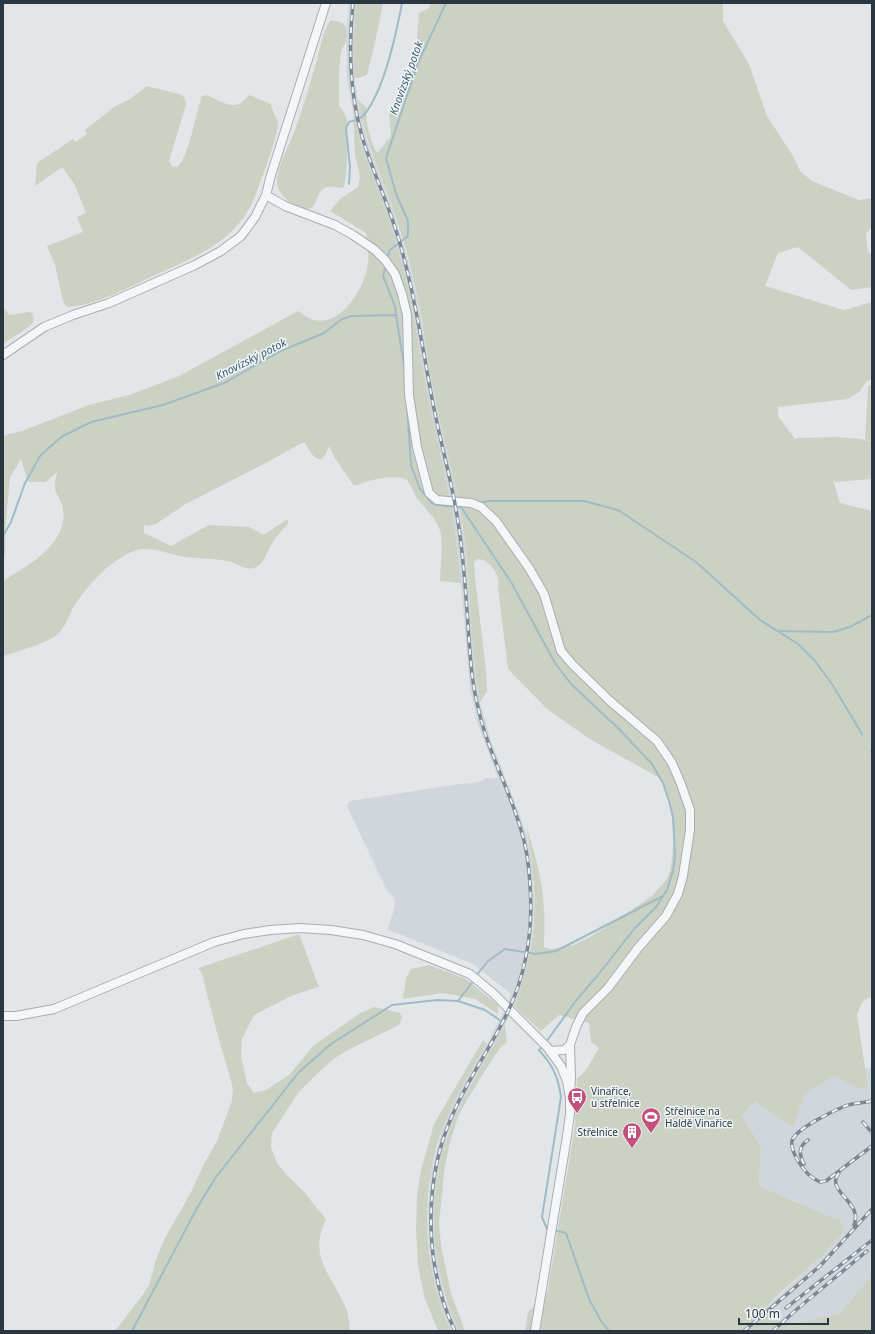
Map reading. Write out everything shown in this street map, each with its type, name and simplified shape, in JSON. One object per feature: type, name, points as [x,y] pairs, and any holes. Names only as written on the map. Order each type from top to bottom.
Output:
[{"type":"street","points":[[3,355],[44,327],[73,315],[109,303],[195,265],[221,251],[241,236],[255,217],[266,195],[326,3]]},
{"type":"street","points":[[266,195],[285,206],[335,225],[353,235],[375,250],[385,260],[395,274],[407,315],[409,395],[417,447],[429,493],[437,500],[471,503],[481,507],[496,521],[529,568],[544,594],[561,651],[572,664],[610,701],[657,741],[672,763],[690,810],[690,830],[683,876],[678,894],[666,916],[638,948],[608,988],[580,1018],[572,1037],[570,1045],[570,1114],[535,1331]]},
{"type":"street","points":[[3,1016],[16,1016],[54,1009],[214,942],[250,933],[270,930],[300,928],[331,930],[363,935],[395,944],[470,974],[493,993],[548,1049],[565,1074],[570,1098]]},
{"type":"street","points":[[548,1049],[564,1050],[570,1045]]},
{"type":"shaded area","points":[[349,3],[356,3],[354,29],[354,78],[362,121],[369,146],[395,216],[413,278],[435,395],[457,492],[465,541],[475,671],[480,702],[491,741],[525,830],[530,849],[533,873],[534,915],[529,958],[522,985],[513,1010],[471,1084],[447,1136],[438,1172],[435,1206],[437,1259],[445,1299],[459,1331],[451,1331],[439,1301],[433,1278],[429,1243],[428,1206],[431,1171],[441,1134],[448,1116],[465,1080],[487,1044],[511,994],[473,964],[387,929],[394,910],[394,899],[387,891],[347,804],[350,801],[473,783],[486,778],[498,778],[478,724],[470,689],[461,583],[453,513],[428,396],[412,307],[395,240],[362,148],[355,123],[347,78],[346,35]]},
{"type":"shaded area","points":[[356,3],[383,3],[367,75],[354,78],[354,40]]},
{"type":"shaded area","points":[[431,3],[723,3],[723,21],[749,64],[767,116],[793,156],[800,171],[812,181],[859,200],[872,198],[872,227],[866,234],[868,252],[872,255],[872,287],[851,290],[798,247],[778,253],[765,286],[844,310],[872,302],[872,379],[867,381],[859,392],[848,399],[778,407],[778,416],[795,439],[837,437],[860,439],[872,442],[872,479],[835,482],[833,480],[840,503],[872,511],[872,996],[862,1002],[857,1015],[868,1087],[857,1088],[835,1075],[804,1095],[793,1127],[755,1101],[742,1116],[761,1146],[759,1186],[835,1219],[839,1218],[845,1230],[820,1258],[782,1291],[761,1312],[789,1325],[840,1313],[872,1275],[872,1331],[525,1331],[528,1312],[547,1294],[575,1126],[577,1079],[586,1070],[599,1048],[591,1042],[589,1023],[559,1015],[541,1031],[514,1006],[529,958],[534,925],[535,909],[533,869],[526,826],[542,889],[544,947],[550,949],[574,945],[617,920],[652,896],[667,879],[671,867],[674,835],[669,799],[666,789],[658,777],[588,738],[546,708],[508,669],[498,578],[491,566],[485,561],[478,559],[474,562],[475,577],[487,691],[480,702],[472,642],[465,542],[456,487],[433,385],[419,304],[402,237],[369,144],[358,100],[366,107],[368,131],[377,153],[391,136],[389,113],[396,97],[408,82],[415,62],[419,13],[429,8]]},
{"type":"shaded area","points":[[331,20],[343,23],[346,27],[346,41],[341,51],[339,73],[339,105],[345,114],[347,121],[346,175],[344,187],[326,187],[318,195],[314,206],[307,210],[292,203],[280,192],[277,177],[303,107],[323,36]]},
{"type":"shaded area","points":[[147,86],[182,95],[185,99],[186,105],[169,161],[172,166],[178,166],[182,161],[191,136],[201,97],[205,95],[233,105],[244,101],[249,95],[271,104],[278,126],[267,164],[250,207],[242,220],[220,241],[207,250],[121,291],[100,300],[68,307],[63,301],[55,265],[47,246],[83,232],[77,217],[86,213],[75,185],[62,167],[35,186],[37,163],[73,139],[76,142],[87,134],[85,130],[114,107],[130,99]]},
{"type":"shaded area","points":[[353,111],[362,148],[389,219],[406,279],[428,396],[453,513],[461,583],[440,581],[442,546],[441,534],[434,519],[417,498],[406,479],[386,477],[354,486],[336,460],[329,446],[323,457],[317,459],[305,443],[302,443],[184,505],[156,524],[148,526],[144,525],[144,533],[171,546],[209,525],[249,527],[263,535],[288,519],[288,524],[275,539],[263,561],[259,565],[249,568],[222,560],[185,557],[146,549],[134,551],[116,561],[100,574],[74,606],[66,624],[59,633],[41,643],[3,656],[3,581],[34,561],[53,543],[63,522],[63,509],[55,489],[55,480],[58,471],[46,482],[28,482],[21,459],[10,477],[6,520],[5,555],[3,558],[3,437],[89,405],[129,395],[179,376],[298,311],[314,320],[324,320],[333,318],[349,305],[360,287],[367,269],[368,251],[366,233],[330,211],[340,199],[358,187],[360,177],[355,154]]},
{"type":"shaded area","points":[[3,307],[9,315],[30,312],[33,314],[34,321],[30,326],[3,344]]},
{"type":"shaded area","points":[[872,385],[872,441],[865,440],[868,386]]},
{"type":"shaded area","points":[[299,934],[319,987],[293,995],[254,1015],[242,1039],[241,1057],[247,1083],[254,1093],[266,1090],[289,1075],[314,1045],[362,1012],[375,1007],[400,1013],[402,1018],[399,1025],[350,1049],[335,1058],[322,1069],[298,1093],[272,1133],[271,1147],[277,1163],[304,1192],[326,1219],[321,1232],[319,1244],[320,1255],[346,1309],[349,1318],[350,1331],[115,1331],[149,1285],[156,1260],[164,1240],[217,1141],[232,1101],[233,1089],[231,1081],[202,974],[198,968]]},
{"type":"shaded area","points":[[429,965],[466,979],[498,1005],[498,1014],[475,999],[443,993],[403,999],[406,978],[411,969]]},
{"type":"shaded area","points":[[505,1025],[507,1042],[495,1055],[458,1117],[450,1142],[445,1166],[439,1223],[441,1246],[451,1293],[465,1331],[459,1331],[442,1285],[437,1260],[434,1208],[436,1183],[441,1158],[448,1135],[460,1107]]},
{"type":"shaded area","points":[[483,1040],[487,1044],[462,1087],[441,1133],[434,1156],[429,1181],[427,1207],[430,1259],[435,1285],[442,1309],[451,1331],[438,1331],[425,1299],[418,1266],[416,1228],[417,1196],[421,1170],[434,1124]]},
{"type":"shaded area","points":[[872,1068],[872,1275],[840,1313],[789,1325],[761,1312],[820,1258],[845,1230],[839,1218],[834,1229],[801,1204],[759,1186],[761,1146],[742,1116],[755,1101],[802,1093],[839,1070]]},
{"type":"waterway","points":[[349,184],[350,167],[346,128],[349,122],[363,116],[377,93],[388,62],[402,3]]},
{"type":"waterway","name":"Knovízský potok","points":[[387,259],[390,250],[408,236],[408,221],[396,194],[386,158],[418,63],[446,3]]},
{"type":"waterway","name":"Knovízský potok","points":[[3,536],[11,522],[25,483],[40,456],[61,437],[91,422],[163,405],[224,383],[281,351],[324,333],[342,319],[352,316],[396,315],[395,306],[383,276],[386,265]]},
{"type":"waterway","points":[[396,315],[405,372]]},
{"type":"waterway","points":[[407,406],[411,465],[420,489],[432,503],[437,505],[461,507],[511,582],[555,663],[571,684],[618,728],[652,764],[663,783],[673,817],[675,856],[673,871],[667,890],[656,907],[635,928],[578,998],[546,1042]]},
{"type":"waterway","points":[[480,503],[488,501],[584,501],[618,510],[696,562],[760,620],[798,644],[815,661],[832,684],[862,734]]},
{"type":"waterway","points":[[777,631],[833,632],[850,627],[872,615]]},
{"type":"waterway","points":[[476,976],[488,961],[505,949],[536,954],[556,951],[663,896]]},
{"type":"waterway","points":[[132,1331],[197,1208],[216,1177],[299,1072],[331,1044],[392,1005],[437,1000],[458,1001],[474,980]]},
{"type":"waterway","points":[[458,1001],[485,1010],[501,1021]]},
{"type":"waterway","points":[[543,1046],[539,1050],[548,1061],[554,1072],[561,1097],[542,1217],[547,1229],[549,1229]]},
{"type":"waterway","points":[[553,1230],[566,1233],[589,1299],[601,1321],[609,1331]]},
{"type":"railway","points":[[353,3],[351,21],[351,57],[353,93],[356,111],[365,146],[390,211],[407,268],[433,406],[459,526],[471,666],[476,697],[482,723],[492,754],[516,814],[523,837],[530,878],[531,916],[528,947],[521,978],[510,1007],[496,1035],[458,1102],[443,1141],[436,1168],[432,1196],[431,1224],[433,1252],[437,1280],[455,1331]]},
{"type":"railway","points":[[872,1101],[848,1105],[824,1116],[800,1131],[792,1141],[792,1148],[801,1166],[820,1182],[826,1181],[872,1146]]},
{"type":"railway","points":[[863,1122],[872,1133]]},
{"type":"railway","points":[[804,1164],[800,1151],[802,1145],[808,1140]]},
{"type":"railway","points":[[839,1173],[836,1179],[836,1185],[854,1210],[856,1217],[854,1225]]},
{"type":"railway","points":[[744,1331],[820,1266],[872,1209]]},
{"type":"railway","points":[[786,1308],[872,1240]]},
{"type":"railway","points":[[773,1331],[867,1251]]},
{"type":"place","name":"Vinařice, u střelnice","points":[[577,1114]]},
{"type":"place","name":"Střelnice na Haldě Vinařice","points":[[651,1134]]},
{"type":"place","name":"Střelnice","points":[[632,1149]]}]
